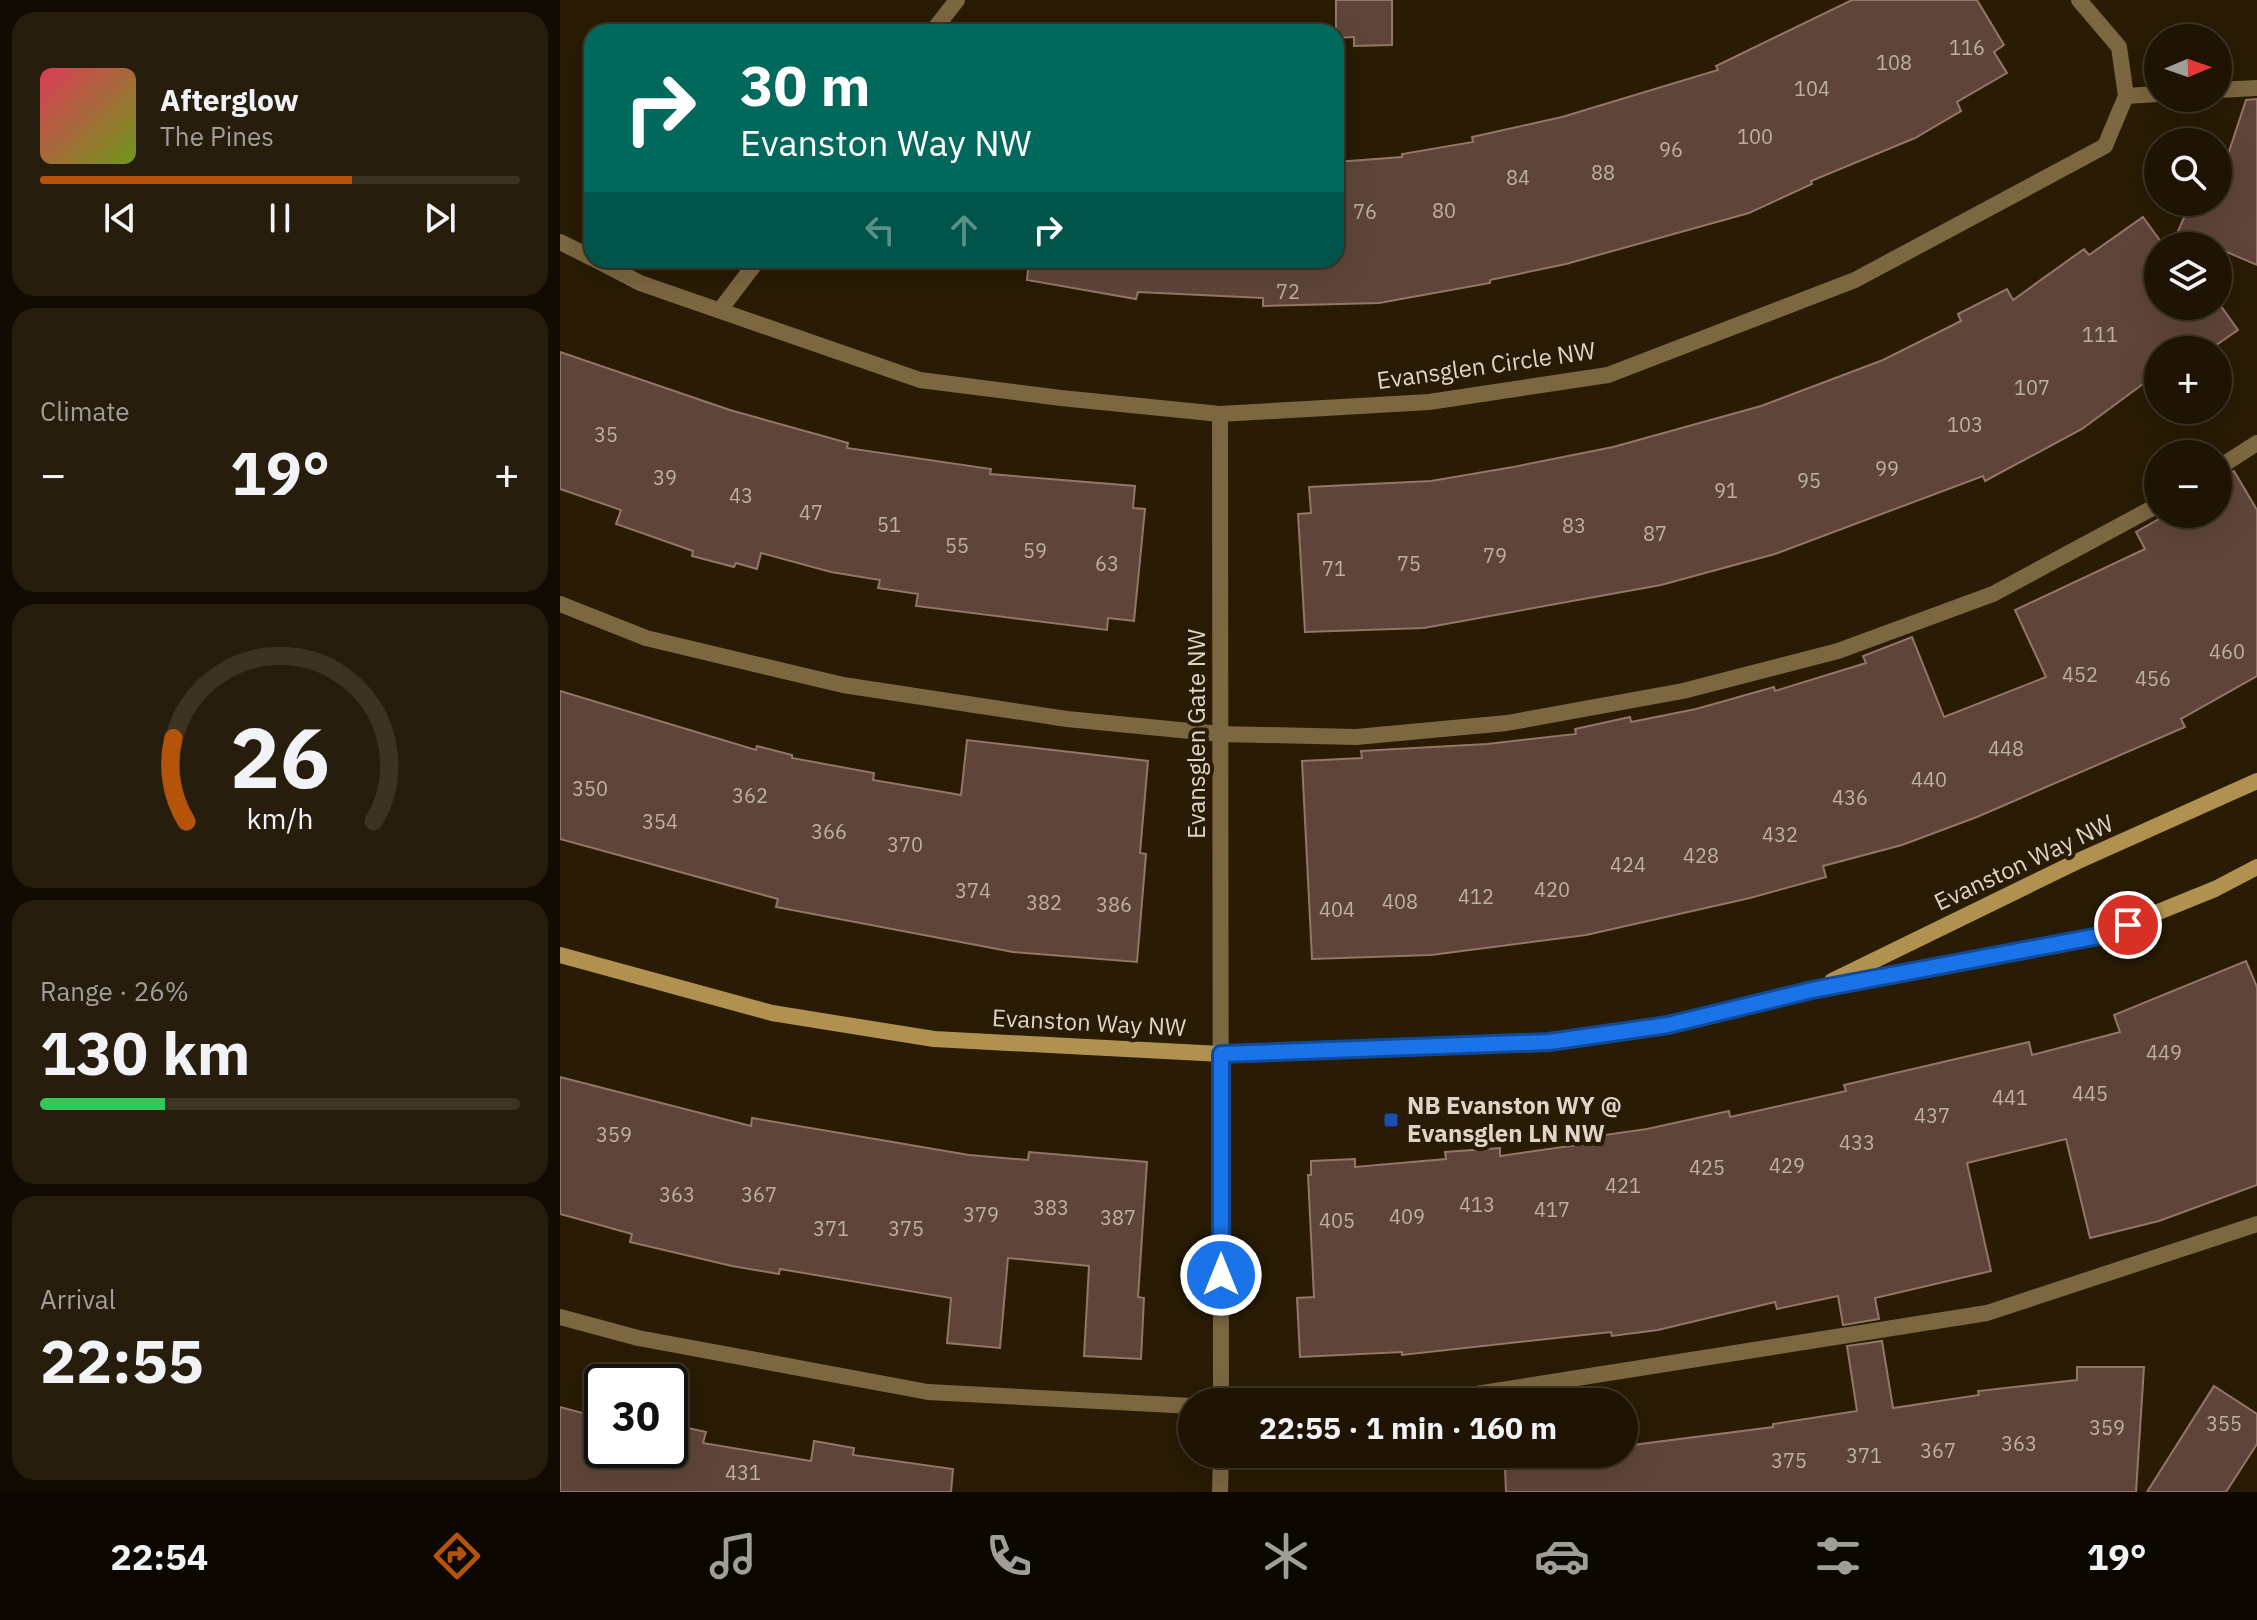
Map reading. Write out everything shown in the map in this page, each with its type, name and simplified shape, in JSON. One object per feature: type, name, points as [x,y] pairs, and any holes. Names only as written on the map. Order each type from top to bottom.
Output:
[{"type":"street","points":[[938,24],[957,0]]},
{"type":"street","points":[[2079,0],[2119,47],[2126,96],[2144,95]]},
{"type":"street","points":[[2232,89],[2257,88]]},
{"type":"street","name":"Evansglen Circle NW","points":[[611,268],[640,283],[920,380],[1220,414],[1429,402],[1608,375],[1855,280],[2105,146],[2126,96]]},
{"type":"street","name":"Evansglen Circle NW","points":[[560,242],[584,254]]},
{"type":"street","points":[[720,310],[752,268]]},
{"type":"street","name":"Evansglen Gate NW","points":[[1220,414],[1221,1388]]},
{"type":"street","points":[[2232,459],[2257,443]]},
{"type":"street","points":[[560,604],[646,638],[843,685],[1067,719],[1221,734],[1356,737],[1507,723],[1683,691],[1838,651],[1993,594],[2144,513]]},
{"type":"street","name":"Evanston Way NW","points":[[1812,990],[2076,862],[2257,781]]},
{"type":"street","name":"Evanston Way NW","points":[[560,955],[772,1013],[934,1039],[1221,1054],[1549,1042],[1668,1025],[1812,990],[2099,936],[2215,889],[2257,867]]},
{"type":"street","points":[[1514,1388],[1987,1313],[2257,1224]]},
{"type":"street","points":[[560,1317],[638,1338],[928,1392],[1178,1405]]},
{"type":"street","points":[[1220,1492],[1221,1468]]},
{"type":"building","points":[[1336,0],[1392,0],[1392,45],[1354,46],[1354,37],[1344,38],[1344,24],[1336,24]]},
{"type":"building","points":[[1852,0],[1977,0],[2004,45],[1994,52],[2007,73],[1957,102],[1961,111],[1915,138],[1811,181],[1812,184],[1749,213],[1566,264],[1490,280],[1490,283],[1379,303],[1263,306],[1263,298],[1138,292],[1136,299],[1027,280],[1028,268],[1344,268],[1344,161],[1402,157],[1402,154],[1473,142],[1472,137],[1562,117],[1718,70],[1716,66]]},
{"type":"building","points":[[2257,99],[2257,265],[2232,254],[2232,232],[2178,231],[2185,216],[2232,216],[2232,142],[2246,100]]},
{"type":"building","points":[[2143,217],[2154,232],[2144,232],[2144,320],[2231,320],[2238,330],[2229,336],[2144,336],[2144,383],[2082,429],[1985,481],[1983,476],[1775,554],[1661,585],[1424,628],[1305,632],[1298,514],[1311,513],[1309,487],[1431,481],[1513,467],[1613,447],[1761,406],[1883,360],[1961,321],[1958,314],[2007,289],[2013,300],[2084,249],[2089,255]]},
{"type":"building","points":[[560,352],[730,410],[848,443],[847,448],[991,469],[990,474],[1135,486],[1133,508],[1145,509],[1134,621],[1108,618],[1107,630],[916,606],[918,594],[878,588],[880,580],[831,572],[761,553],[757,569],[736,563],[734,567],[692,556],[693,551],[616,524],[621,510],[560,489]]},
{"type":"building","points":[[2232,472],[2257,510],[2257,676],[2181,719],[2185,727],[1977,817],[1902,845],[1823,866],[1826,877],[1750,898],[1586,935],[1431,955],[1312,959],[1302,761],[1362,758],[1361,751],[1487,744],[1576,734],[1575,729],[1630,717],[1631,722],[1696,709],[1774,687],[1775,691],[1866,663],[1863,656],[1912,637],[1944,717],[2046,677],[2015,610],[2145,549],[2136,532],[2144,528],[2232,528]]},
{"type":"building","points":[[560,691],[756,750],[757,746],[792,755],[792,758],[874,773],[873,780],[961,795],[967,740],[1148,761],[1140,853],[1146,854],[1137,962],[1013,952],[776,907],[778,899],[560,839]]},
{"type":"building","points":[[2246,961],[2257,987],[2257,1185],[2159,1221],[2090,1238],[2066,1139],[1967,1163],[1991,1271],[1875,1298],[1879,1319],[1843,1325],[1838,1296],[1777,1309],[1775,1302],[1658,1330],[1612,1336],[1611,1332],[1402,1355],[1402,1352],[1300,1357],[1297,1298],[1314,1297],[1308,1175],[1311,1175],[1311,1161],[1355,1159],[1355,1167],[1446,1159],[1445,1152],[1500,1148],[1500,1156],[1584,1144],[1583,1138],[1647,1129],[1729,1111],[1730,1117],[1846,1091],[1844,1085],[2029,1042],[2032,1055],[2120,1032],[2114,1015]]},
{"type":"building","points":[[560,1077],[751,1126],[752,1118],[969,1155],[1028,1160],[1029,1152],[1147,1162],[1138,1297],[1144,1298],[1141,1359],[1084,1356],[1089,1266],[1008,1258],[1000,1348],[947,1343],[951,1298],[780,1269],[779,1274],[732,1266],[630,1242],[632,1234],[560,1214]]},
{"type":"building","points":[[1882,1341],[1893,1408],[1979,1395],[1978,1391],[2077,1380],[2077,1367],[2144,1367],[2136,1492],[1506,1492],[1505,1469],[1638,1468],[1638,1444],[1773,1427],[1773,1424],[1857,1411],[1847,1346]]},
{"type":"building","points":[[2214,1386],[2257,1414],[2257,1444],[2226,1492],[2147,1492]]},
{"type":"building","points":[[560,1407],[584,1413],[584,1468],[688,1468],[688,1428],[706,1432],[703,1443],[811,1461],[814,1441],[854,1448],[853,1455],[953,1469],[951,1492],[560,1492]]},
{"type":"place","name":"NB Evanston WY @ Evansglen LN NW","points":[[1391,1120]]},
{"type":"route","points":[[1221,1275],[1221,1054],[1549,1042],[1668,1025],[1812,990],[2099,936],[2128,925]]}]
